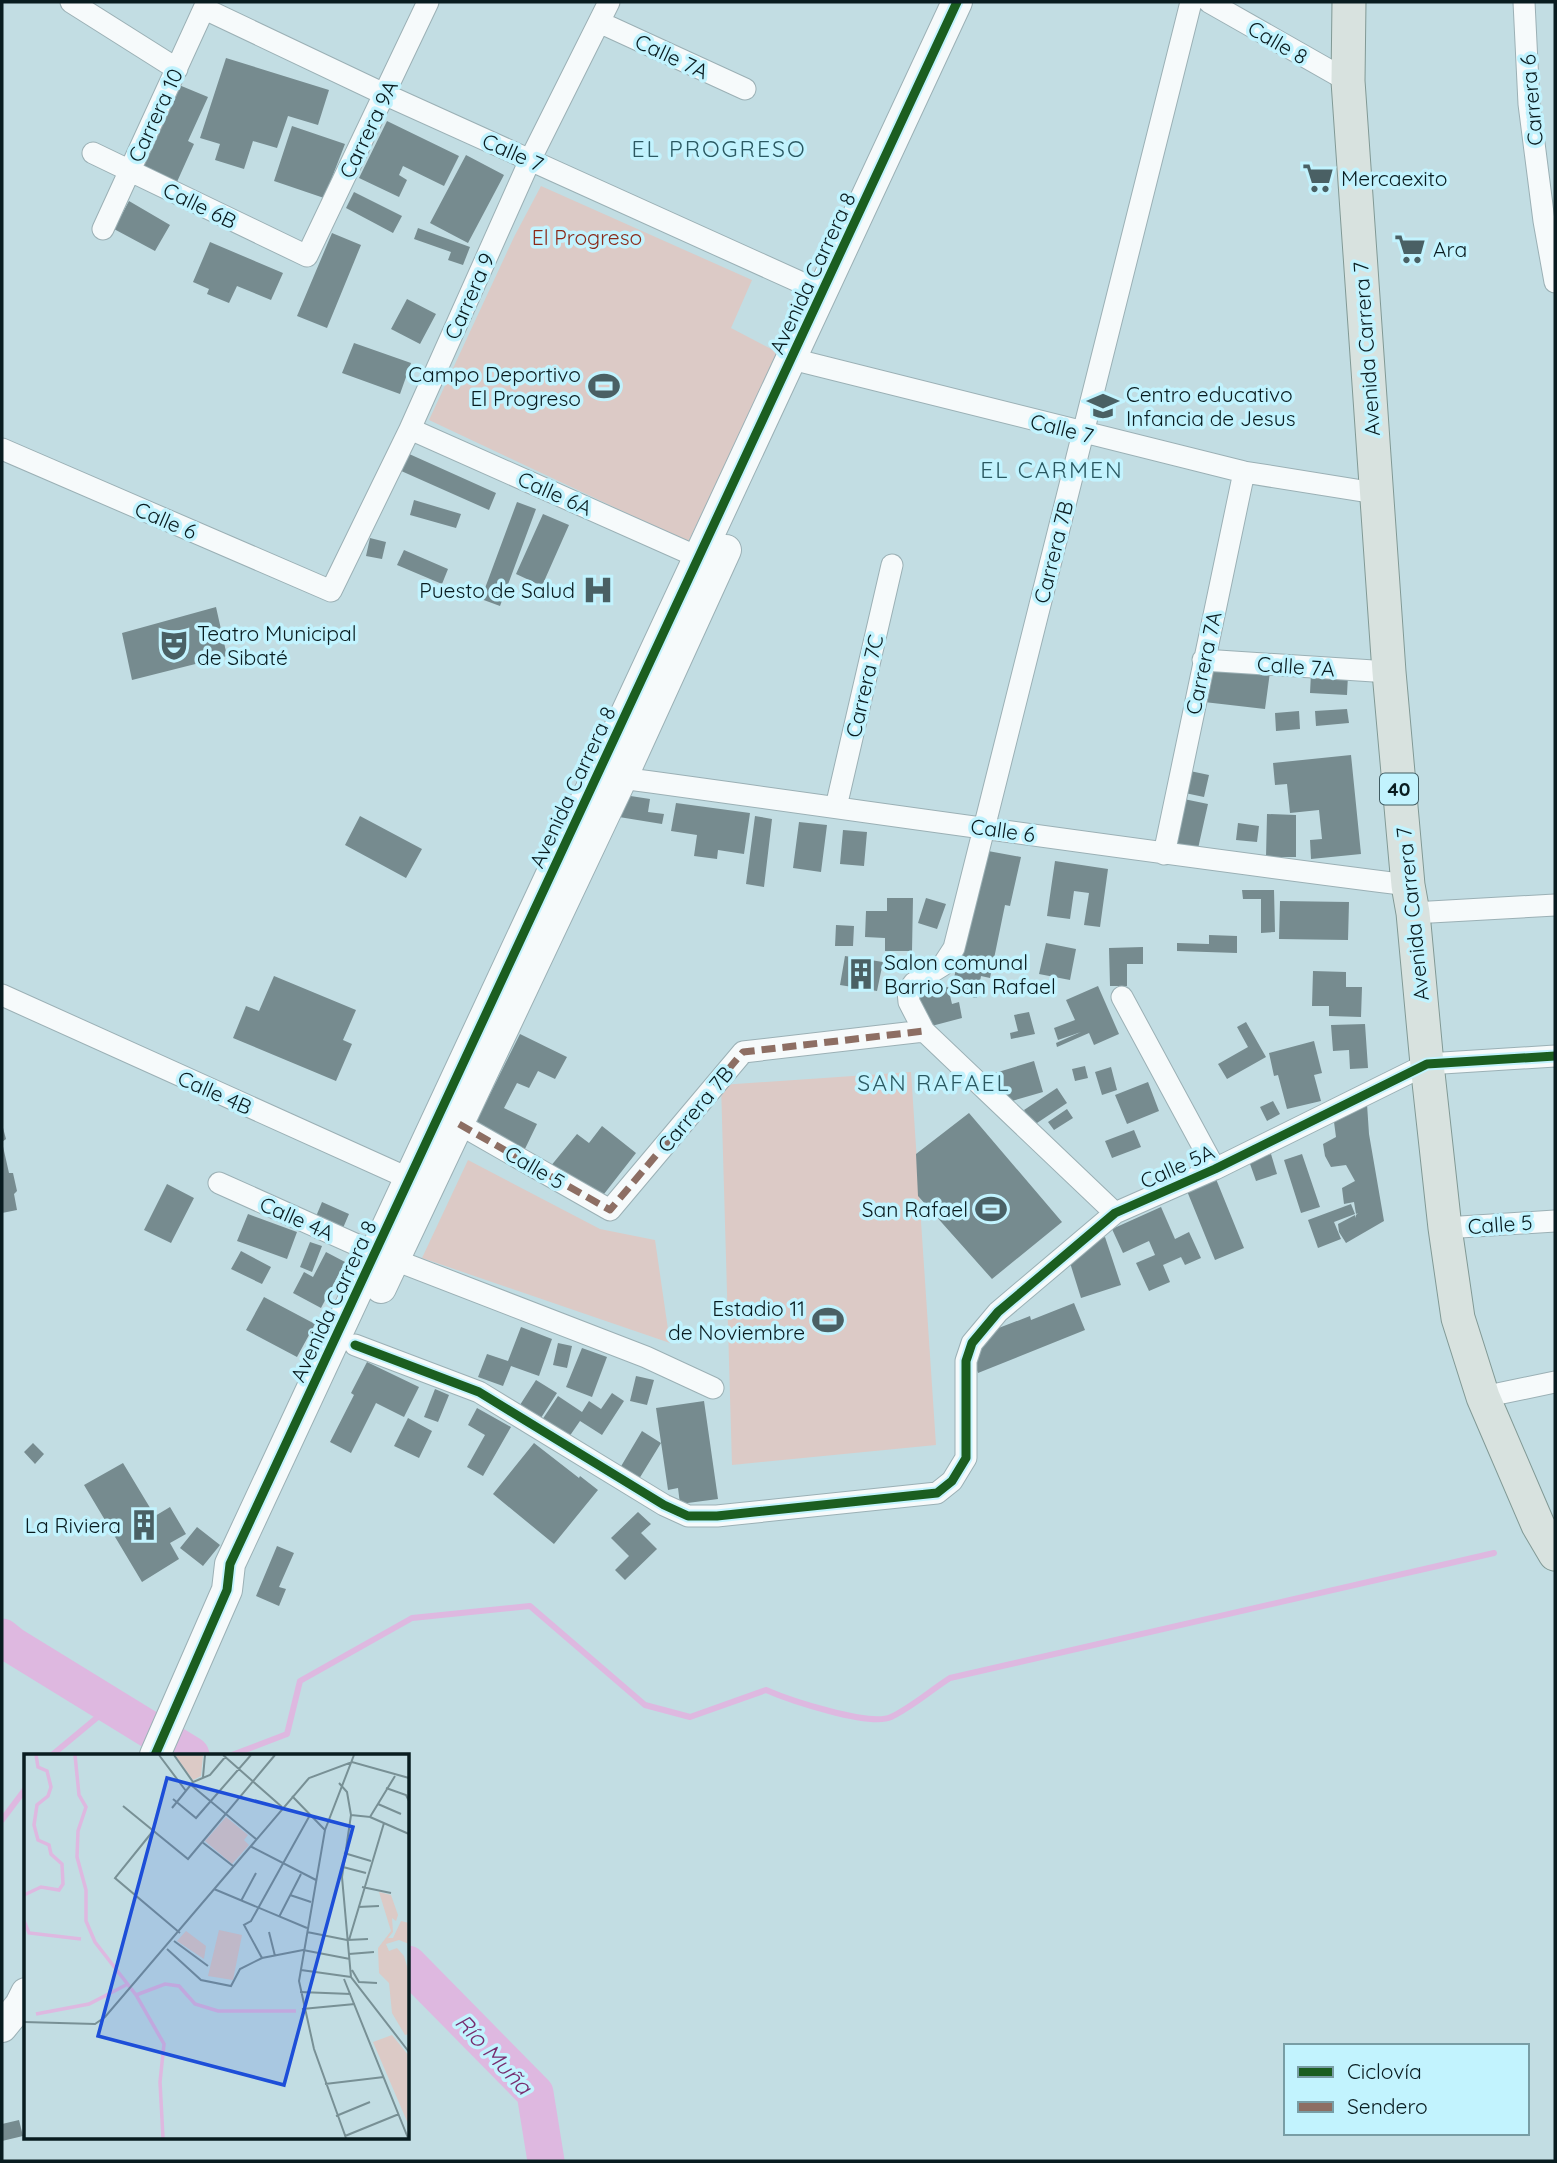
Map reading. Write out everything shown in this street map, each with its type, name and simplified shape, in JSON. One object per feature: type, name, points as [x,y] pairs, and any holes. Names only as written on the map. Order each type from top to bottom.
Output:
[{"type":"main road","name":"Avenida Carrera 7","points":[[1349,2],[1348,81],[1389,672],[1427,1064],[1446,1228],[1458,1318],[1483,1397],[1546,1522],[1555,1554]]},
{"type":"street","points":[[71,2],[177,69]]},
{"type":"street","name":"Carrera 9A","points":[[307,256],[428,2]]},
{"type":"street","name":"Carrera 9","points":[[331,591],[410,429],[530,160],[609,2]]},
{"type":"street","name":"Avenida Carrera 8","points":[[228,1590],[230,1564],[385,1257],[610,775],[801,362],[822,292],[957,2]]},
{"type":"street","name":"Avenida Carrera 8","points":[[419,1183],[459,1124],[610,775],[700,558],[801,362],[977,2]]},
{"type":"street","name":"Carrera 7B","points":[[610,1210],[743,1052],[924,1031],[909,1002],[908,991],[914,983],[943,965],[954,948],[1191,2]]},
{"type":"street","name":"Calle 8","points":[[1209,2],[1348,81]]},
{"type":"street","name":"Carrera 6","points":[[1524,2],[1529,104],[1550,221],[1555,282]]},
{"type":"street","name":"Carrera 10","points":[[103,229],[206,5]]},
{"type":"street","name":"Calle 7","points":[[206,5],[384,94],[822,292]]},
{"type":"street","name":"Calle 7A","points":[[599,22],[745,89]]},
{"type":"street","name":"Calle 6B","points":[[93,153],[307,256]]},
{"type":"street","name":"Calle 7","points":[[801,362],[1244,472],[1375,493]]},
{"type":"street","name":"Calle 6A","points":[[410,429],[700,558]]},
{"type":"street","name":"Calle 6","points":[[2,450],[331,591]]},
{"type":"street","name":"Carrera 7A","points":[[1164,854],[1244,472]]},
{"type":"street","name":"Carrera 7C","points":[[836,807],[892,565]]},
{"type":"street","name":"Calle 7A","points":[[1203,660],[1389,672]]},
{"type":"street","name":"Calle 6","points":[[610,775],[1164,854],[1411,899],[1555,905]]},
{"type":"street","name":"Calle 4B","points":[[2,995],[419,1183]]},
{"type":"street","points":[[1122,997],[1214,1169]]},
{"type":"street","points":[[924,1031],[1115,1213]]},
{"type":"street","points":[[1427,1064],[1555,1056]]},
{"type":"street","name":"Calle 5A","points":[[355,1345],[479,1392],[664,1505],[688,1516],[717,1516],[937,1493],[952,1481],[966,1458],[966,1361],[972,1343],[998,1312],[1115,1213],[1214,1169],[1427,1064]]},
{"type":"street","name":"Calle 5","points":[[459,1124],[610,1210]]},
{"type":"street","name":"Calle 4A","points":[[219,1184],[385,1257]]},
{"type":"street","name":"Calle 5","points":[[1446,1228],[1555,1221]]},
{"type":"street","points":[[385,1257],[646,1357],[713,1388]]},
{"type":"street","name":"Avenida Carrera 8","points":[[228,1590],[250,1567],[355,1345],[385,1257]]},
{"type":"street","points":[[1483,1397],[1555,1382]]},
{"type":"street","points":[[155,1754],[228,1590]]},
{"type":"street","points":[[2,2027],[24,1997]]},
{"type":"green space","name":"Campo Deportivo El Progreso","points":[[541,186],[752,280],[731,328],[779,353],[688,542],[429,420],[514,237]]},
{"type":"green space","name":"Estadio 11 de Noviembre","points":[[911,1072],[936,1445],[732,1465],[721,1085]]},
{"type":"green space","points":[[468,1160],[600,1229],[655,1240],[670,1343],[422,1258]]},
{"type":"building","points":[[226,58],[329,90],[318,125],[288,116],[277,148],[253,141],[244,169],[215,160],[220,144],[200,138]]},
{"type":"building","points":[[179,85],[208,97],[188,141],[194,144],[172,193],[138,178]]},
{"type":"building","points":[[387,121],[459,156],[444,186],[403,166],[399,175],[407,180],[399,197],[359,178]]},
{"type":"building","points":[[292,126],[345,144],[324,198],[274,181]]},
{"type":"building","points":[[466,155],[504,175],[468,243],[430,223]]},
{"type":"building","points":[[354,192],[402,216],[393,233],[346,208]]},
{"type":"building","points":[[129,201],[170,225],[155,251],[114,229]]},
{"type":"building","points":[[418,228],[470,247],[463,265],[448,260],[451,252],[414,239]]},
{"type":"building","points":[[332,233],[361,245],[327,328],[297,316]]},
{"type":"building","points":[[210,242],[283,273],[271,300],[237,286],[229,303],[207,294],[209,289],[193,282]]},
{"type":"building","points":[[407,299],[436,314],[420,344],[391,329]]},
{"type":"building","points":[[354,343],[411,363],[400,394],[342,373]]},
{"type":"building","points":[[407,453],[496,493],[489,510],[399,470]]},
{"type":"building","points":[[414,500],[461,514],[456,528],[410,515]]},
{"type":"building","points":[[517,502],[536,509],[500,606],[481,599]]},
{"type":"building","points":[[543,514],[569,525],[542,586],[516,574]]},
{"type":"building","points":[[370,538],[386,542],[382,559],[366,556]]},
{"type":"building","points":[[404,550],[448,569],[442,584],[397,565]]},
{"type":"building","name":"Teatro Municipal de Sibaté","points":[[216,607],[227,656],[132,680],[122,633]]},
{"type":"building","points":[[1209,664],[1270,672],[1265,709],[1204,702]]},
{"type":"building","points":[[1311,673],[1348,675],[1347,695],[1310,693]]},
{"type":"building","points":[[1347,709],[1349,723],[1316,726],[1315,711]]},
{"type":"building","points":[[1299,711],[1300,729],[1276,731],[1275,713]]},
{"type":"building","points":[[1351,755],[1361,854],[1311,859],[1310,840],[1322,839],[1319,810],[1290,813],[1287,784],[1275,785],[1273,763]]},
{"type":"building","points":[[1190,771],[1209,775],[1204,797],[1185,793]]},
{"type":"building","points":[[624,795],[650,799],[648,812],[664,814],[662,824],[619,817]]},
{"type":"building","points":[[1179,798],[1208,804],[1197,853],[1168,847]]},
{"type":"building","points":[[676,803],[750,813],[744,854],[718,850],[717,859],[694,856],[697,835],[671,831]]},
{"type":"building","points":[[1267,814],[1296,815],[1296,857],[1266,857]]},
{"type":"building","points":[[360,816],[422,849],[406,878],[345,845]]},
{"type":"building","points":[[755,816],[772,819],[764,887],[746,884]]},
{"type":"building","points":[[799,822],[827,825],[821,872],[793,868]]},
{"type":"building","points":[[1238,823],[1259,826],[1257,842],[1236,840]]},
{"type":"building","points":[[843,830],[867,832],[864,866],[840,864]]},
{"type":"building","points":[[988,851],[1021,857],[1010,906],[1005,905],[990,978],[981,976],[977,998],[951,993],[970,900],[977,901]]},
{"type":"building","points":[[1055,861],[1108,869],[1100,927],[1084,925],[1089,893],[1074,891],[1070,919],[1047,916]]},
{"type":"building","points":[[1242,890],[1274,890],[1275,932],[1261,933],[1261,899],[1243,899]]},
{"type":"building","points":[[887,898],[913,898],[912,951],[885,951],[885,938],[865,937],[866,911],[887,911]]},
{"type":"building","points":[[926,898],[946,904],[937,929],[918,923]]},
{"type":"building","points":[[1280,901],[1349,902],[1348,940],[1279,939]]},
{"type":"building","points":[[836,925],[854,926],[853,946],[835,946]]},
{"type":"building","points":[[1209,935],[1237,936],[1237,953],[1177,951],[1177,943],[1209,944]]},
{"type":"building","points":[[1046,943],[1076,949],[1070,980],[1039,974]]},
{"type":"building","points":[[1143,947],[1143,964],[1127,964],[1127,986],[1110,986],[1109,948]]},
{"type":"building","name":"Salon comunal Barrio San Rafael","points":[[845,956],[883,962],[877,991],[840,985]]},
{"type":"building","points":[[1313,971],[1346,972],[1346,987],[1362,987],[1361,1017],[1329,1016],[1329,1006],[1312,1006]]},
{"type":"building","points":[[274,976],[356,1010],[343,1040],[352,1044],[336,1081],[233,1038],[246,1006],[259,1011]]},
{"type":"building","points":[[1098,986],[1119,1034],[1094,1045],[1089,1033],[1057,1047],[1056,1043],[1081,1032],[1058,1040],[1054,1028],[1075,1020],[1066,1000]]},
{"type":"building","points":[[948,987],[952,1004],[959,1002],[962,1018],[924,1028],[916,995]]},
{"type":"building","points":[[1029,1012],[1035,1034],[1011,1039],[1010,1033],[1018,1031],[1014,1015]]},
{"type":"building","points":[[1246,1022],[1266,1057],[1227,1079],[1218,1064],[1248,1047],[1237,1027]]},
{"type":"building","points":[[1365,1024],[1368,1068],[1350,1069],[1349,1050],[1333,1051],[1331,1025]]},
{"type":"building","points":[[520,1034],[567,1057],[555,1079],[538,1071],[529,1088],[517,1083],[504,1108],[537,1124],[523,1153],[473,1128]]},
{"type":"building","points":[[1314,1041],[1322,1073],[1314,1075],[1321,1101],[1287,1109],[1278,1075],[1274,1076],[1269,1053]]},
{"type":"building","points":[[1034,1061],[1043,1092],[1005,1103],[995,1073]]},
{"type":"building","points":[[1085,1066],[1088,1078],[1075,1081],[1072,1069]]},
{"type":"building","points":[[1111,1067],[1117,1090],[1102,1095],[1095,1072]]},
{"type":"building","points":[[1148,1082],[1159,1111],[1127,1124],[1115,1095]]},
{"type":"building","points":[[1057,1088],[1067,1103],[1034,1125],[1024,1110]]},
{"type":"building","points":[[1273,1101],[1280,1114],[1267,1121],[1260,1107]]},
{"type":"building","points":[[1367,1104],[1369,1134],[1384,1221],[1346,1243],[1339,1232],[1338,1224],[1355,1215],[1356,1218],[1358,1213],[1356,1214],[1354,1202],[1344,1204],[1342,1188],[1355,1181],[1346,1165],[1331,1167],[1323,1144],[1336,1137],[1334,1122]]},
{"type":"building","points":[[1067,1109],[1073,1118],[1054,1130],[1048,1122]]},
{"type":"building","name":"San Rafael","points":[[969,1113],[1062,1222],[992,1279],[918,1196],[916,1154]]},
{"type":"building","points":[[2,1124],[6,1139],[2,1142]]},
{"type":"building","points":[[602,1126],[636,1153],[597,1203],[550,1167],[577,1134],[589,1143]]},
{"type":"building","points":[[1134,1130],[1141,1147],[1112,1158],[1105,1141]]},
{"type":"building","points":[[2,1142],[9,1173],[13,1173],[17,1191],[14,1194],[17,1210],[2,1213]]},
{"type":"building","points":[[1271,1154],[1277,1174],[1256,1181],[1249,1161]]},
{"type":"building","points":[[1302,1154],[1320,1207],[1301,1213],[1284,1160]]},
{"type":"building","points":[[1216,1179],[1244,1248],[1215,1260],[1187,1191]]},
{"type":"building","points":[[167,1184],[194,1198],[171,1243],[144,1230]]},
{"type":"building","points":[[322,1202],[349,1214],[337,1242],[310,1231]]},
{"type":"building","points":[[1351,1204],[1355,1214],[1334,1222],[1341,1239],[1318,1248],[1308,1220]]},
{"type":"building","points":[[1161,1207],[1175,1239],[1189,1232],[1201,1258],[1185,1265],[1181,1257],[1163,1265],[1170,1282],[1149,1291],[1136,1263],[1155,1255],[1149,1241],[1123,1253],[1112,1229]]},
{"type":"building","points":[[248,1214],[297,1232],[287,1259],[237,1241]]},
{"type":"building","points":[[1105,1237],[1121,1285],[1081,1298],[1066,1250]]},
{"type":"building","points":[[310,1242],[322,1246],[312,1272],[300,1267]]},
{"type":"building","points":[[241,1251],[271,1267],[262,1284],[231,1269]]},
{"type":"building","points":[[326,1252],[345,1262],[321,1308],[293,1293],[304,1272],[313,1277]]},
{"type":"building","points":[[264,1297],[315,1324],[297,1357],[246,1330]]},
{"type":"building","points":[[1074,1303],[1085,1330],[978,1373],[965,1341],[1030,1316],[1031,1320]]},
{"type":"building","points":[[521,1327],[552,1339],[539,1376],[511,1366],[503,1386],[478,1377],[487,1354],[508,1361]]},
{"type":"building","points":[[558,1343],[572,1346],[567,1368],[553,1365]]},
{"type":"building","points":[[582,1348],[607,1357],[592,1397],[566,1387]]},
{"type":"building","points":[[367,1362],[419,1387],[404,1417],[376,1403],[351,1453],[330,1442]]},
{"type":"building","points":[[636,1376],[654,1380],[647,1405],[630,1401]]},
{"type":"building","points":[[536,1380],[557,1393],[539,1421],[518,1408]]},
{"type":"building","points":[[435,1389],[449,1395],[438,1422],[424,1417]]},
{"type":"building","points":[[612,1393],[624,1401],[602,1435],[580,1421],[569,1437],[542,1420],[558,1396],[582,1412],[589,1401],[601,1409]]},
{"type":"building","points":[[704,1401],[718,1499],[680,1504],[678,1488],[668,1490],[656,1408]]},
{"type":"building","points":[[477,1408],[511,1427],[483,1476],[467,1467],[485,1435],[468,1425]]},
{"type":"building","points":[[408,1418],[432,1431],[419,1458],[394,1446]]},
{"type":"building","points":[[642,1431],[661,1443],[639,1479],[620,1468]]},
{"type":"building","points":[[33,1443],[44,1454],[35,1464],[24,1452]]},
{"type":"building","points":[[534,1443],[598,1490],[554,1544],[493,1494]]},
{"type":"building","name":"La Riviera","points":[[123,1463],[155,1516],[170,1507],[186,1534],[170,1543],[179,1559],[142,1582],[84,1485]]},
{"type":"building","points":[[638,1512],[651,1524],[641,1533],[657,1549],[625,1580],[615,1570],[629,1556],[611,1538]]},
{"type":"building","points":[[197,1527],[220,1545],[203,1566],[180,1548]]},
{"type":"building","points":[[277,1546],[294,1553],[279,1587],[286,1589],[279,1606],[256,1596]]},
{"type":"building","points":[[19,2120],[23,2136],[2,2141],[2,2124]]},
{"type":"waterway","points":[[235,1754],[287,1734],[300,1681],[412,1618],[530,1606],[645,1705],[690,1717],[766,1690],[829,1711],[881,1719],[899,1713],[950,1678],[1494,1553]]},
{"type":"waterway","name":"Río Muña","points":[[2,1637],[189,1754]]},
{"type":"waterway","points":[[53,1754],[111,1706]]},
{"type":"waterway","points":[[2,1820],[24,1791]]},
{"type":"waterway","name":"Río Muña","points":[[410,1966],[535,2093],[546,2161]]},
{"type":"marked path","points":[[459,1124],[610,1210],[743,1052],[924,1031]]},
{"type":"cycle path","points":[[155,1754],[227,1590],[230,1564],[957,2]]},
{"type":"cycle path","points":[[355,1345],[479,1392],[664,1505],[688,1516],[717,1516],[937,1493],[952,1481],[966,1458],[966,1361],[972,1343],[998,1312],[1115,1213],[1215,1169],[1427,1064],[1555,1056]]},
{"type":"place","name":"Mercaexito","points":[[1318,178]]},
{"type":"place","name":"Ara","points":[[1410,249]]},
{"type":"place","name":"Campo Deportivo El Progreso","points":[[604,386]]},
{"type":"place","name":"Centro educativo Infancia de Jesus","points":[[1103,406]]},
{"type":"place","name":"Puesto de Salud","points":[[598,590]]},
{"type":"place","name":"Teatro Municipal de Sibaté","points":[[174,645]]},
{"type":"place","name":"Salon comunal Barrio San Rafael","points":[[861,974]]},
{"type":"place","name":"San Rafael","points":[[991,1209]]},
{"type":"place","name":"Estadio 11 de Noviembre","points":[[828,1320]]},
{"type":"place","name":"La Riviera","points":[[144,1525]]},
{"type":"district","name":"EL PROGRESO","points":[[719,148]]},
{"type":"district","name":"EL CARMEN","points":[[1052,469]]},
{"type":"district","name":"SAN RAFAEL","points":[[934,1082]]},
{"type":"park label","name":"El Progreso","points":[[587,237]]}]
